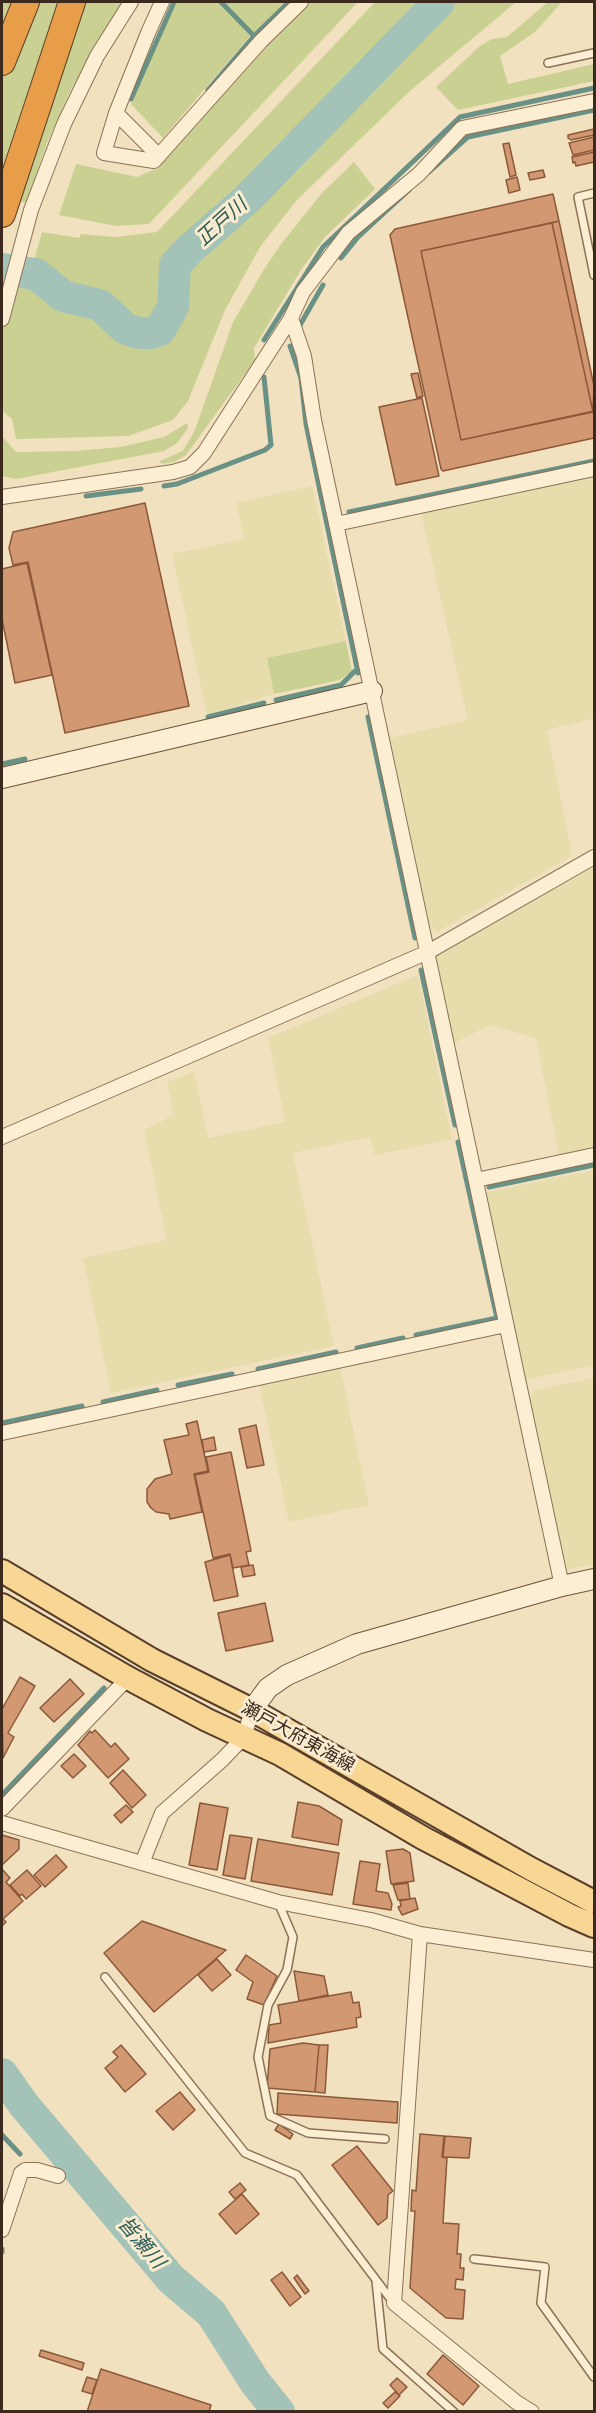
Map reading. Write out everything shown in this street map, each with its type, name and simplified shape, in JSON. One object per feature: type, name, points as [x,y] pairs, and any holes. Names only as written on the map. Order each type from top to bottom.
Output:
[{"type":"highway","points":[[2,33],[10,2]]},
{"type":"highway","points":[[2,62],[26,2]]},
{"type":"highway","points":[[4,207],[72,2]]},
{"type":"main road","name":"瀬戸大府東海線","points":[[2,1571],[152,1660],[252,1710],[531,1869],[594,1902]]},
{"type":"main road","name":"瀬戸大府東海線","points":[[2,1605],[128,1678],[207,1720],[280,1754],[423,1838],[594,1926]]},
{"type":"street","points":[[2,319],[31,210],[64,124],[97,56],[131,2]]},
{"type":"street","points":[[162,2],[147,33],[116,113],[104,153],[154,161],[261,41],[301,2]]},
{"type":"street","points":[[2,497],[173,472],[190,466],[204,453],[291,318],[303,292],[348,234],[419,174],[462,128],[594,101]]},
{"type":"street","points":[[116,113],[159,156]]},
{"type":"street","points":[[291,318],[304,356],[314,420],[562,1586]]},
{"type":"street","points":[[336,524],[594,469]]},
{"type":"street","points":[[2,778],[372,691]]},
{"type":"street","points":[[2,1137],[428,952],[594,857]]},
{"type":"street","points":[[476,1180],[594,1155]]},
{"type":"street","points":[[2,1432],[507,1325]]},
{"type":"street","points":[[142,1863],[162,1813],[222,1760],[244,1737],[252,1710],[268,1688],[287,1675],[357,1644],[594,1579]]},
{"type":"street","points":[[2,1809],[128,1678]]},
{"type":"street","points":[[2,1823],[278,1902],[371,1920],[420,1934],[594,1960]]},
{"type":"street","points":[[420,1934],[394,2303],[516,2402],[532,2412]]},
{"type":"street","points":[[2,2230],[21,2173],[25,2170],[37,2170],[58,2176]]},
{"type":"lane","points":[[548,63],[594,53]]},
{"type":"lane","points":[[594,193],[578,197],[594,275]]},
{"type":"lane","points":[[278,1902],[293,1937],[287,1970],[268,2005],[258,2057],[270,2116],[308,2133],[385,2139]]},
{"type":"lane","points":[[105,1977],[245,2153],[297,2175],[394,2303]]},
{"type":"lane","points":[[474,2259],[545,2267],[541,2303],[594,2377]]},
{"type":"lane","points":[[375,2278],[382,2349],[454,2412]]},
{"type":"shaded area","points":[[594,475],[594,718],[547,730],[572,856],[437,932],[429,922],[390,738],[468,720],[421,512]]},
{"type":"shaded area","points":[[312,486],[346,641],[267,658],[274,694],[207,715],[172,554],[244,539],[236,503]]},
{"type":"shaded area","points":[[594,864],[594,1148],[559,1155],[536,1038],[490,1025],[452,1044],[435,958],[438,951]]},
{"type":"shaded area","points":[[418,975],[452,1139],[375,1155],[370,1137],[293,1153],[334,1346],[111,1393],[83,1258],[167,1240],[144,1130],[174,1115],[167,1082],[194,1072],[208,1138],[285,1122],[268,1038]]},
{"type":"shaded area","points":[[594,1170],[594,1365],[528,1379],[523,1376],[483,1193]]},
{"type":"shaded area","points":[[340,1367],[369,1505],[289,1522],[259,1383]]},
{"type":"shaded area","points":[[594,1378],[594,1564],[564,1570],[528,1399],[535,1390]]},
{"type":"green space","points":[[2,2],[62,2],[2,174]]},
{"type":"green space","points":[[86,2],[122,2],[69,93],[47,143],[26,203],[18,201]]},
{"type":"green space","points":[[176,2],[218,2],[250,36],[163,138],[131,104]]},
{"type":"green space","points":[[224,2],[286,2],[254,33]]},
{"type":"green space","points":[[309,2],[358,2],[149,224],[116,226],[59,215],[76,164],[137,177],[158,168],[270,39]]},
{"type":"green space","points":[[375,2],[429,2],[309,126],[242,187],[220,214],[165,261],[162,272],[170,272],[172,290],[168,300],[161,305],[162,319],[158,327],[140,331],[124,321],[110,306],[82,289],[70,292],[32,268],[42,232],[79,238],[81,234],[115,237],[157,232]]},
{"type":"green space","points":[[450,2],[516,2],[411,90],[296,201],[260,247],[225,310],[188,401],[173,420],[128,436],[16,439],[12,419],[2,411],[2,275],[29,275],[38,281],[47,293],[59,299],[97,309],[121,332],[130,336],[144,337],[160,333],[171,323],[176,308],[180,265],[240,212]]},
{"type":"green space","points":[[548,2],[562,2],[536,31],[500,56],[508,84],[594,64],[594,81],[458,110],[436,87],[480,46],[492,39],[507,37]]},
{"type":"green space","points":[[354,162],[375,189],[325,237],[301,270],[254,348],[255,360],[186,455],[174,462],[161,464],[160,461],[183,451],[195,430],[233,322],[263,271],[281,244],[322,193]]},
{"type":"green space","points":[[187,423],[188,428],[177,443],[164,451],[16,479],[2,476],[2,436],[16,452],[75,451],[121,447],[164,437]]},
{"type":"green space","points":[[346,641],[352,671],[340,680],[274,694],[267,658]]},
{"type":"building","points":[[594,129],[594,135],[571,140],[568,138],[568,135]]},
{"type":"building","points":[[594,137],[594,150],[573,155],[569,143]]},
{"type":"building","points":[[509,143],[516,175],[510,177],[503,144]]},
{"type":"building","points":[[594,152],[594,162],[576,166],[575,162],[573,163],[572,157]]},
{"type":"building","points":[[543,170],[545,177],[530,180],[528,173]]},
{"type":"building","points":[[517,177],[520,190],[509,193],[506,180]]},
{"type":"building","points":[[553,194],[559,221],[421,251],[461,440],[594,411],[594,438],[443,471],[390,235],[395,229]]},
{"type":"building","points":[[559,221],[594,386],[593,412],[552,223]]},
{"type":"building","points":[[552,223],[593,412],[461,440],[421,251]]},
{"type":"building","points":[[418,373],[423,396],[417,398],[411,374]]},
{"type":"building","points":[[422,398],[439,476],[396,485],[379,407]]},
{"type":"building","points":[[145,503],[189,706],[65,733],[28,562],[13,565],[9,548],[13,532]]},
{"type":"building","points":[[27,563],[52,675],[15,683],[2,619],[2,569]]},
{"type":"building","points":[[197,1421],[208,1471],[194,1474],[202,1512],[170,1519],[169,1514],[156,1512],[151,1508],[147,1502],[147,1489],[155,1479],[172,1474],[164,1440],[189,1435],[186,1424]]},
{"type":"building","points":[[256,1425],[264,1465],[247,1468],[239,1429]]},
{"type":"building","points":[[214,1437],[216,1450],[204,1452],[202,1440]]},
{"type":"building","points":[[231,1452],[251,1551],[246,1552],[249,1565],[233,1568],[230,1554],[213,1558],[195,1475],[209,1472],[206,1457]]},
{"type":"building","points":[[230,1555],[238,1596],[214,1601],[205,1562]]},
{"type":"building","points":[[253,1565],[255,1575],[243,1577],[241,1567]]},
{"type":"building","points":[[265,1603],[273,1641],[226,1651],[218,1613]]},
{"type":"building","points":[[20,1677],[35,1686],[8,1733],[14,1737],[3,1758],[2,1709]]},
{"type":"building","points":[[70,1679],[84,1694],[54,1722],[40,1708]]},
{"type":"building","points":[[95,1730],[111,1747],[115,1743],[129,1759],[108,1778],[78,1745],[90,1731],[92,1733]]},
{"type":"building","points":[[74,1754],[86,1766],[73,1778],[61,1766]]},
{"type":"building","points":[[123,1770],[146,1795],[132,1808],[110,1783]]},
{"type":"building","points":[[298,1802],[319,1806],[342,1820],[338,1845],[292,1837]]},
{"type":"building","points":[[200,1803],[228,1808],[217,1870],[189,1865]]},
{"type":"building","points":[[126,1805],[133,1812],[121,1823],[114,1815]]},
{"type":"building","points":[[2,1835],[19,1840],[19,1849],[2,1865]]},
{"type":"building","points":[[230,1835],[252,1838],[245,1879],[223,1875]]},
{"type":"building","points":[[258,1839],[339,1853],[332,1895],[251,1881]]},
{"type":"building","points":[[403,1849],[410,1853],[414,1881],[391,1884],[386,1851]]},
{"type":"building","points":[[56,1855],[67,1867],[45,1887],[34,1875]]},
{"type":"building","points":[[360,1861],[380,1864],[376,1891],[388,1893],[392,1904],[391,1910],[353,1904]]},
{"type":"building","points":[[2,1869],[10,1878],[6,1882],[23,1901],[3,1919],[6,1922],[2,1926]]},
{"type":"building","points":[[27,1870],[41,1886],[26,1899],[10,1885]]},
{"type":"building","points":[[408,1883],[410,1899],[398,1900],[393,1885]]},
{"type":"building","points":[[415,1898],[418,1909],[402,1915],[398,1907],[401,1906],[400,1901]]},
{"type":"building","points":[[142,1921],[226,1950],[154,2012],[104,1953]]},
{"type":"building","points":[[246,1955],[277,1976],[264,2005],[247,1999],[253,1982],[236,1970]]},
{"type":"building","points":[[217,1959],[231,1975],[212,1991],[198,1975]]},
{"type":"building","points":[[294,1971],[324,1976],[328,1995],[299,2001]]},
{"type":"building","points":[[351,1992],[353,2003],[359,2002],[361,2017],[356,2018],[357,2027],[268,2043],[269,2025],[281,2023],[278,2005]]},
{"type":"building","points":[[303,2043],[319,2045],[315,2092],[267,2088],[270,2049]]},
{"type":"building","points":[[121,2045],[146,2074],[125,2092],[105,2068],[118,2057],[113,2052]]},
{"type":"building","points":[[319,2045],[328,2045],[325,2093],[315,2092]]},
{"type":"building","points":[[180,2092],[195,2110],[173,2130],[156,2111]]},
{"type":"building","points":[[278,2093],[398,2102],[397,2123],[277,2114]]},
{"type":"building","points":[[279,2124],[293,2134],[290,2139],[275,2130]]},
{"type":"building","points":[[420,2134],[444,2136],[442,2157],[447,2158],[443,2223],[459,2224],[457,2254],[461,2254],[460,2268],[464,2268],[463,2280],[456,2279],[455,2289],[465,2290],[463,2319],[446,2318],[410,2288],[415,2211],[411,2211],[412,2190],[416,2191]]},
{"type":"building","points":[[445,2136],[471,2138],[469,2158],[443,2157]]},
{"type":"building","points":[[357,2146],[393,2191],[388,2195],[387,2218],[378,2225],[332,2165]]},
{"type":"building","points":[[240,2183],[246,2190],[235,2199],[229,2192]]},
{"type":"building","points":[[242,2194],[259,2214],[236,2234],[219,2214]]},
{"type":"building","points":[[282,2272],[301,2297],[290,2306],[271,2280]]},
{"type":"building","points":[[297,2275],[309,2291],[305,2294],[294,2278]]},
{"type":"building","points":[[41,2350],[84,2363],[82,2370],[39,2356]]},
{"type":"building","points":[[443,2355],[479,2386],[463,2405],[427,2374]]},
{"type":"building","points":[[101,2369],[211,2405],[209,2412],[87,2412]]},
{"type":"building","points":[[87,2377],[97,2380],[92,2394],[82,2391]]},
{"type":"building","points":[[397,2378],[407,2387],[399,2395],[390,2385]]},
{"type":"building","points":[[395,2392],[400,2396],[388,2408],[383,2403]]},
{"type":"waterway","points":[[131,99],[174,2]]},
{"type":"waterway","points":[[221,2],[254,36]]},
{"type":"waterway","points":[[208,90],[254,36],[289,2]]},
{"type":"waterway","name":"正戸川","points":[[2,269],[36,274],[63,296],[100,305],[126,329],[139,333],[160,330],[173,307],[175,265],[248,198],[439,2]]},
{"type":"waterway","points":[[264,340],[323,247],[460,117],[594,88]]},
{"type":"waterway","points":[[429,172],[468,137],[594,110]]},
{"type":"waterway","points":[[341,258],[358,237],[409,190]]},
{"type":"waterway","points":[[300,325],[323,285]]},
{"type":"waterway","points":[[290,346],[301,378],[306,424],[358,673]]},
{"type":"waterway","points":[[164,486],[177,484],[265,450],[271,445],[264,377]]},
{"type":"waterway","points":[[349,512],[594,461]]},
{"type":"waterway","points":[[86,496],[141,489]]},
{"type":"waterway","points":[[276,700],[341,685],[357,669]]},
{"type":"waterway","points":[[208,717],[264,703]]},
{"type":"waterway","points":[[368,717],[415,938]]},
{"type":"waterway","points":[[2,764],[25,759]]},
{"type":"waterway","points":[[421,970],[455,1125]]},
{"type":"waterway","points":[[416,1335],[497,1318],[458,1142]]},
{"type":"waterway","points":[[489,1187],[594,1165]]},
{"type":"waterway","points":[[357,1348],[403,1338]]},
{"type":"waterway","points":[[258,1369],[336,1352]]},
{"type":"waterway","points":[[178,1385],[232,1374]]},
{"type":"waterway","points":[[103,1402],[157,1390]]},
{"type":"waterway","points":[[2,1423],[82,1406]]},
{"type":"waterway","points":[[2,1795],[104,1688]]},
{"type":"waterway","name":"皆瀬川","points":[[2,2074],[24,2105],[171,2279],[211,2313],[255,2382],[279,2412]]},
{"type":"waterway","points":[[2,2135],[20,2154]]}]
